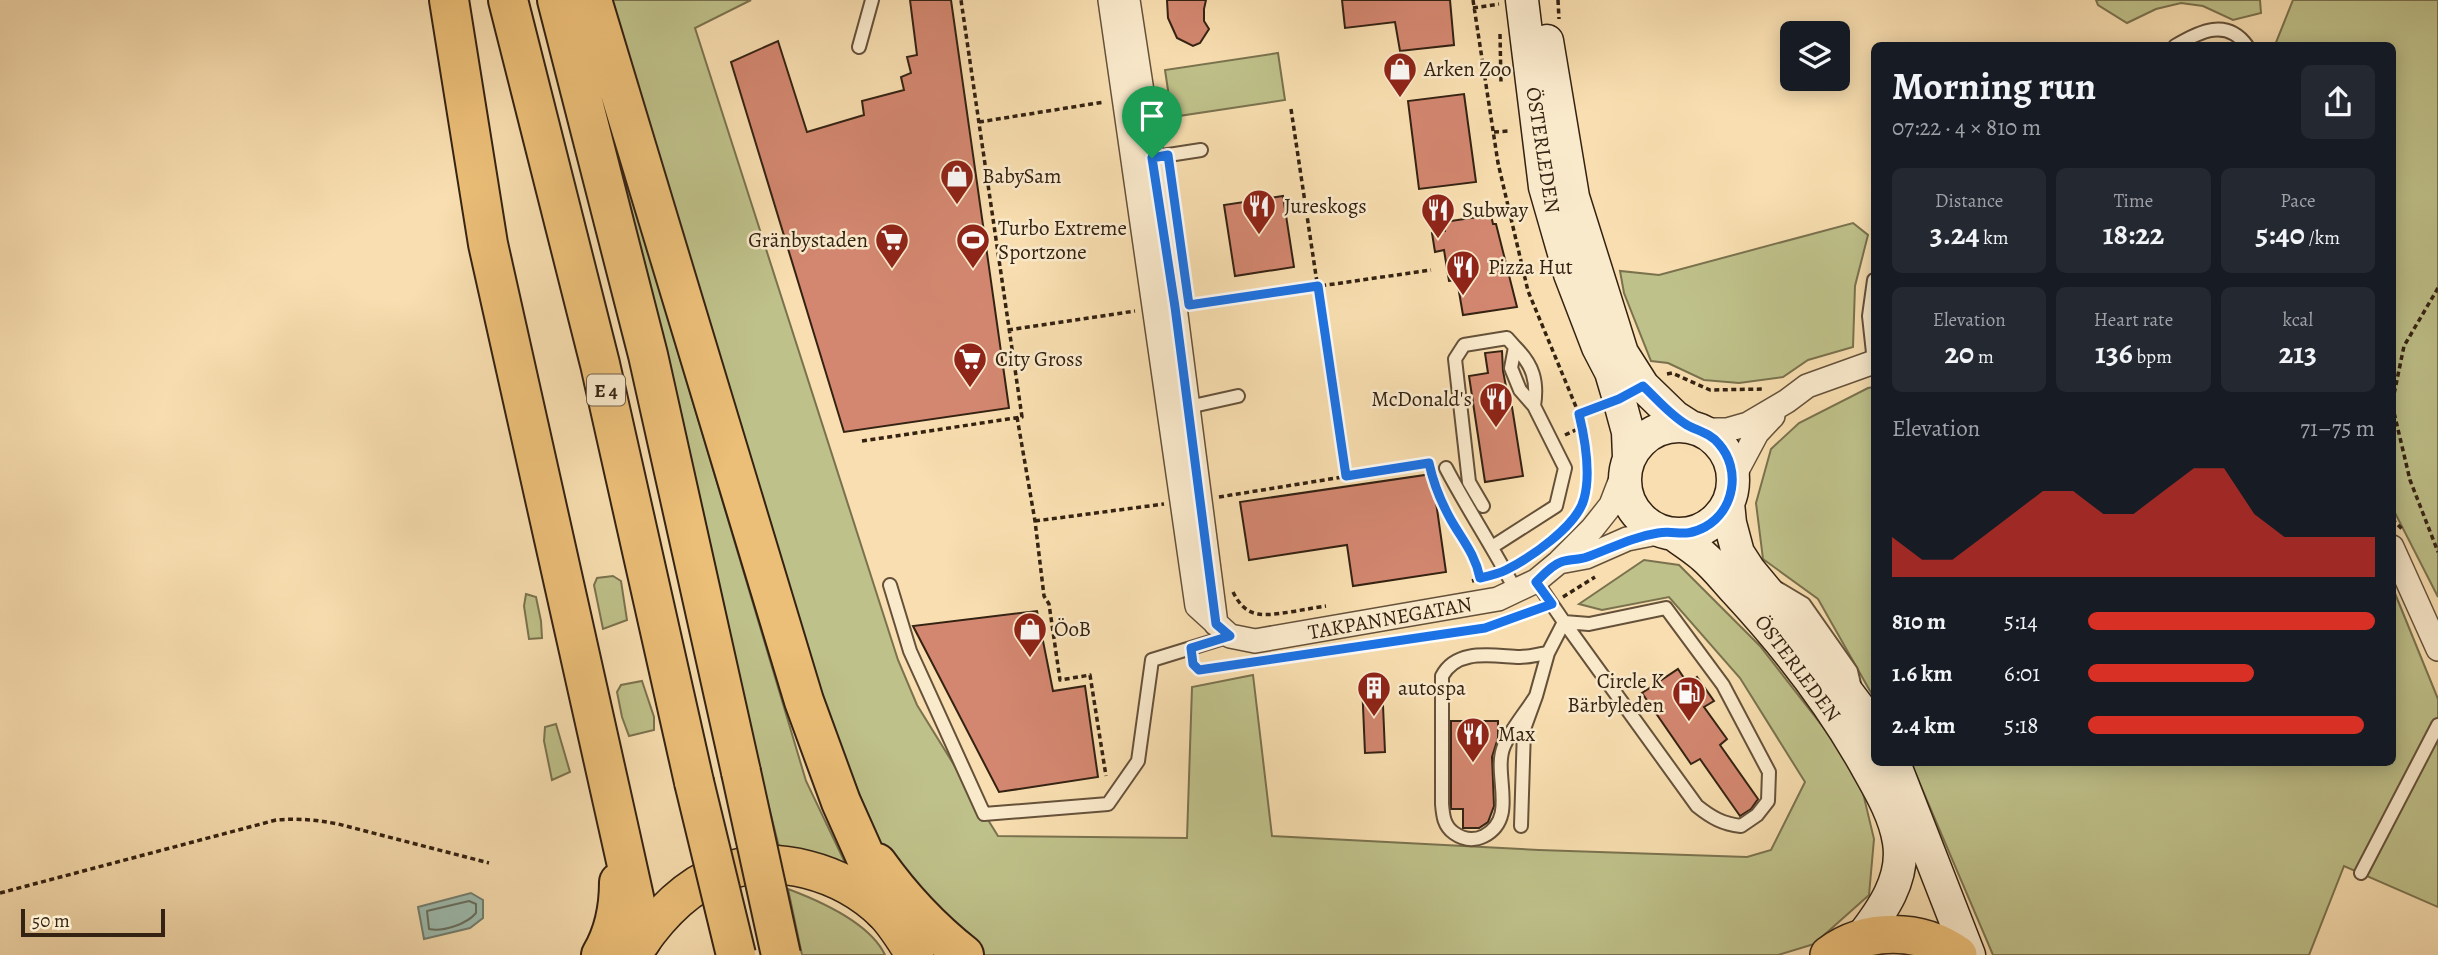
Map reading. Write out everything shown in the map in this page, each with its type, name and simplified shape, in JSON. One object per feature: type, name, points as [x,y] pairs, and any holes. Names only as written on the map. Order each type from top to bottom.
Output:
[{"type":"highway","points":[[449,0],[488,244],[636,906],[636,948]]},
{"type":"highway","name":"E 4","points":[[509,0],[600,364],[694,782],[736,955]]},
{"type":"highway","name":"E 4","points":[[557,0],[648,355],[781,955]]},
{"type":"highway","points":[[592,0],[804,701],[874,876],[884,911]]},
{"type":"highway","points":[[854,829],[912,907],[937,934],[964,955]]},
{"type":"highway","points":[[601,955],[615,921],[620,834]]},
{"type":"main road","name":"ÖSTERLEDEN","points":[[1542,0],[1573,197],[1622,353],[1631,392],[1627,461]]},
{"type":"main road","name":"ÖSTERLEDEN","points":[[1506,6],[1545,187],[1570,274],[1598,347],[1611,372],[1631,392],[1694,428]]},
{"type":"main road","points":[[1661,428],[1694,428],[1719,444],[1731,466],[1730,490],[1718,517],[1705,527],[1690,533],[1668,533],[1644,522],[1631,506],[1625,486],[1627,461],[1637,444],[1661,428]]},
{"type":"main road","name":"ÖSTERLEDEN","points":[[1730,490],[1730,523],[1738,553],[1867,718]]},
{"type":"main road","name":"ÖSTERLEDEN","points":[[1668,533],[1704,556],[1766,624],[1813,683],[1853,741],[1888,804],[1899,843],[1895,883],[1882,910],[1861,938]]},
{"type":"main road","points":[[1895,766],[1969,955]]},
{"type":"main road","points":[[636,948],[660,916],[690,891],[720,873],[780,865],[821,872],[856,889],[884,911],[915,955]]},
{"type":"main road","points":[[1829,955],[1861,938],[1891,934],[1920,937],[1948,947],[1958,955]]},
{"type":"street","points":[[1110,0],[1143,159]]},
{"type":"street","points":[[1128,0],[1143,159],[1178,409],[1223,630]]},
{"type":"street","points":[[1694,428],[1727,430],[1748,424],[1779,395],[1871,363]]},
{"type":"street","points":[[1730,490],[1757,433],[1779,395]]},
{"type":"street","name":"TAKPANNEGATAN","points":[[1223,630],[1255,641],[1349,627],[1498,599],[1552,554],[1592,529],[1611,505],[1627,461]]},
{"type":"street","name":"TAKPANNEGATAN","points":[[1552,554],[1586,557],[1628,539],[1668,533]]},
{"type":"street","points":[[2396,556],[2438,649]]},
{"type":"lane","points":[[859,47],[872,0]]},
{"type":"lane","points":[[2182,42],[2218,28],[2239,35],[2244,42]]},
{"type":"lane","points":[[1143,159],[1200,150]]},
{"type":"lane","points":[[1871,302],[1871,334]]},
{"type":"lane","points":[[1483,506],[1469,482],[1455,359],[1464,345],[1507,338],[1515,347],[1511,368],[1520,390],[1534,406],[1565,468],[1556,506],[1492,547]]},
{"type":"lane","points":[[1178,409],[1238,396]]},
{"type":"lane","points":[[1446,468],[1470,514],[1492,547],[1519,581],[1552,604],[1564,621],[1697,806],[1712,818],[1727,825],[1741,826],[1757,815],[1768,801],[1769,772],[1723,685],[1667,608],[1589,624],[1564,621]]},
{"type":"lane","points":[[890,585],[910,651],[984,814],[1108,804],[1138,761],[1152,660],[1191,648],[1223,630]]},
{"type":"lane","points":[[1521,825],[1524,729],[1548,653],[1564,621]]},
{"type":"lane","points":[[1536,696],[1505,744],[1500,772],[1503,812],[1497,824],[1489,833],[1476,840],[1453,832],[1444,822],[1442,804],[1442,676],[1449,664],[1464,657],[1523,657],[1548,653]]},
{"type":"lane","points":[[2361,873],[2438,725]]},
{"type":"path","points":[[862,440],[1021,417],[961,0]]},
{"type":"path","points":[[1473,0],[1498,163],[1528,291],[1579,414],[1587,452],[1584,500],[1573,519]]},
{"type":"path","points":[[1499,24],[1501,83]]},
{"type":"path","points":[[979,122],[1110,102]]},
{"type":"path","points":[[1291,109],[1346,476]]},
{"type":"path","points":[[1493,132],[1509,131]]},
{"type":"path","points":[[1189,305],[1431,270]]},
{"type":"path","points":[[2396,385],[2404,346],[2438,288]]},
{"type":"path","points":[[1008,330],[1141,310]]},
{"type":"path","points":[[1579,414],[1631,392],[1655,374],[1672,373],[1710,390],[1779,395]]},
{"type":"path","points":[[1017,417],[1035,521],[1044,596],[1049,604],[1060,680],[1090,675],[1106,776]]},
{"type":"path","points":[[2396,421],[2410,480],[2438,552]]},
{"type":"path","points":[[1218,497],[1429,463],[1430,468]]},
{"type":"path","points":[[1433,479],[1451,519],[1476,559],[1480,578]]},
{"type":"path","points":[[1035,521],[1170,503]]},
{"type":"path","points":[[1469,582],[1480,578],[1519,581],[1552,554]]},
{"type":"path","points":[[1297,657],[1485,628],[1552,604],[1605,572]]},
{"type":"path","points":[[1233,590],[1239,603],[1248,611],[1259,615],[1333,605]]},
{"type":"path","points":[[1191,648],[1193,664],[1199,670],[1257,663]]},
{"type":"path","points":[[0,892],[263,823],[290,819],[314,819],[338,824],[489,863]]},
{"type":"green space","points":[[566,0],[573,0],[806,781],[849,871],[779,847]]},
{"type":"green space","points":[[609,0],[751,0],[695,28],[898,660],[917,705],[998,836],[1187,838],[1192,687],[1253,675],[1272,836],[1539,850],[1747,857],[1771,850],[1805,782],[1740,678],[1669,597],[1602,610],[1579,604],[1644,560],[1679,565],[1760,646],[1834,741],[1863,793],[1874,839],[1869,895],[1814,944],[1778,955],[950,955],[918,928],[829,725]]},
{"type":"green space","points":[[2096,0],[2260,0],[2261,13],[2233,20],[2203,6],[2181,3],[2156,9],[2127,23],[2098,5]]},
{"type":"green space","points":[[2293,0],[2438,0],[2438,597],[2396,515],[2396,42],[2276,42]]},
{"type":"green space","points":[[1278,53],[1285,100],[1172,117],[1165,70]]},
{"type":"green space","points":[[1853,223],[1868,235],[1855,286],[1853,347],[1808,360],[1783,377],[1739,383],[1704,380],[1668,363],[1651,361],[1624,293],[1620,271],[1659,275]]},
{"type":"green space","points":[[1871,388],[1871,693],[1818,599],[1763,559],[1756,503],[1771,449],[1799,423]]},
{"type":"green space","points":[[613,576],[621,581],[627,620],[603,629],[594,585],[597,578]]},
{"type":"green space","points":[[526,594],[536,597],[542,638],[529,639],[524,606]]},
{"type":"green space","points":[[2396,596],[2438,699],[2438,907],[2344,866],[2309,955],[1993,955],[1912,766],[2396,766]]},
{"type":"green space","points":[[642,681],[654,717],[654,730],[629,736],[617,692],[621,685]]},
{"type":"green space","points":[[556,724],[570,772],[552,780],[544,741],[545,727]]},
{"type":"green space","points":[[788,889],[843,914],[868,933],[885,955],[802,955]]},
{"type":"water","points":[[471,893],[483,900],[483,918],[470,928],[424,939],[418,907]]},
{"type":"building","name":"Gränbystaden","points":[[910,0],[951,0],[1009,408],[844,432],[731,62],[778,41],[807,132],[864,115],[862,101],[904,90],[901,77],[911,73],[907,57],[917,55]]},
{"type":"building","points":[[1167,0],[1206,0],[1204,21],[1209,29],[1200,43],[1193,46],[1177,38],[1168,18]]},
{"type":"building","points":[[1342,0],[1450,0],[1454,45],[1400,51],[1395,22],[1345,28]]},
{"type":"building","points":[[1464,94],[1476,182],[1419,189],[1408,101]]},
{"type":"building","name":"Jureskogs","points":[[1283,196],[1294,267],[1235,276],[1224,205]]},
{"type":"building","points":[[1491,215],[1493,224],[1496,224],[1517,307],[1463,315],[1457,280],[1449,281],[1444,250],[1435,252],[1432,233],[1445,231],[1444,222]]},
{"type":"building","name":"McDonald's","points":[[1502,351],[1503,371],[1512,407],[1523,476],[1485,482],[1469,376],[1488,373],[1485,353]]},
{"type":"building","points":[[1432,474],[1446,572],[1353,586],[1347,545],[1249,560],[1240,502]]},
{"type":"building","points":[[1037,611],[1053,691],[1085,686],[1098,777],[999,792],[913,626]]},
{"type":"building","name":"Circle K Bärbyleden","points":[[1678,669],[1688,684],[1697,677],[1714,701],[1704,707],[1727,739],[1720,745],[1758,799],[1751,809],[1740,816],[1700,759],[1691,764],[1642,693]]},
{"type":"building","name":"autospa","points":[[1382,682],[1385,752],[1365,753],[1362,683]]},
{"type":"building","name":"Max","points":[[1451,721],[1498,721],[1498,738],[1492,757],[1494,806],[1488,822],[1479,828],[1463,828],[1463,809],[1451,809]]},
{"type":"place","name":"Arken Zoo","points":[[1400,99]]},
{"type":"place","name":"BabySam","points":[[957,206]]},
{"type":"place","name":"Jureskogs","points":[[1259,236]]},
{"type":"place","name":"Subway","points":[[1438,240]]},
{"type":"place","name":"Gränbystaden","points":[[892,270]]},
{"type":"place","name":"Turbo Extreme Sportzone","points":[[973,270]]},
{"type":"place","name":"Pizza Hut","points":[[1463,297]]},
{"type":"place","name":"City Gross","points":[[970,389]]},
{"type":"place","name":"McDonald's","points":[[1496,429]]},
{"type":"place","name":"ÖoB","points":[[1030,659]]},
{"type":"place","name":"autospa","points":[[1374,718]]},
{"type":"place","name":"Circle K Bärbyleden","points":[[1689,723]]},
{"type":"place","name":"Max","points":[[1473,764]]},
{"type":"route","points":[[1168,155],[1189,305],[1318,286],[1346,476],[1429,463],[1437,490],[1451,519],[1476,559],[1480,578],[1505,570],[1544,547],[1573,519],[1584,500],[1587,452],[1579,414],[1619,399],[1643,386],[1675,417],[1710,436],[1719,444],[1731,466],[1733,478],[1728,503],[1718,517],[1705,527],[1690,533],[1662,532],[1628,539],[1586,557],[1559,562],[1536,582],[1552,604],[1507,622],[1485,628],[1199,670],[1193,664],[1191,648],[1230,636],[1216,624],[1175,307],[1152,158],[1168,155]]}]
